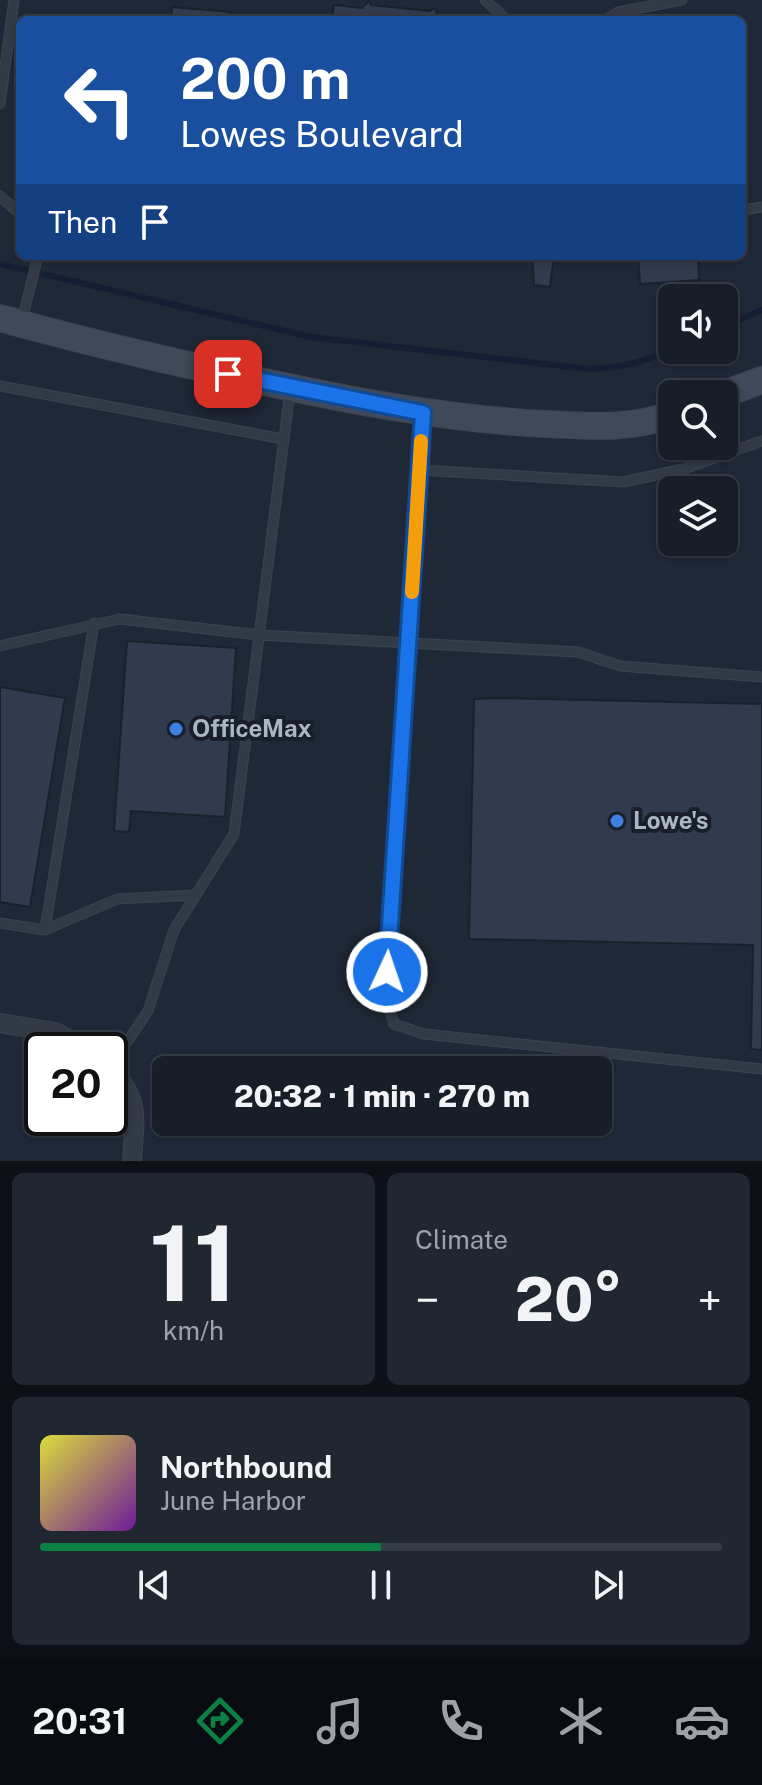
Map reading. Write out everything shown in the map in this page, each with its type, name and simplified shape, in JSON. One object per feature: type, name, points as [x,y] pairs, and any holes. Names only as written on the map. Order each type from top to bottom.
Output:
[{"type":"street","points":[[16,314],[105,348],[423,413],[594,426],[630,424],[658,417]]},
{"type":"street","points":[[738,389],[762,380]]},
{"type":"street","points":[[0,1023],[55,1032]]},
{"type":"street","points":[[128,1090],[135,1111],[132,1161]]},
{"type":"lane","points":[[0,104],[14,0]]},
{"type":"lane","points":[[485,0],[503,16]]},
{"type":"lane","points":[[618,0],[618,12]]},
{"type":"lane","points":[[612,16],[618,12],[682,0]]},
{"type":"lane","points":[[0,196],[16,210]]},
{"type":"lane","points":[[16,314],[36,260]]},
{"type":"lane","points":[[0,386],[283,439]]},
{"type":"lane","points":[[128,1041],[148,1011],[174,930],[234,834],[290,388]]},
{"type":"lane","points":[[423,413],[386,999],[394,1024],[424,1034],[762,1069]]},
{"type":"lane","points":[[420,470],[623,482],[684,469],[762,441]]},
{"type":"lane","points":[[0,646],[120,619],[259,635],[578,652],[620,666],[762,677]]},
{"type":"lane","points":[[45,930],[94,623]]},
{"type":"lane","points":[[0,923],[45,930],[117,899],[196,895]]},
{"type":"building","points":[[369,1],[371,5],[430,11],[434,8],[439,16],[333,16],[334,5],[362,8]]},
{"type":"building","points":[[172,7],[247,16],[171,16]]},
{"type":"building","points":[[532,260],[553,260],[550,287],[534,285]]},
{"type":"building","points":[[638,260],[698,260],[699,280],[640,284]]},
{"type":"building","name":"OfficeMax","points":[[127,641],[236,648],[225,817],[131,811],[129,832],[114,831]]},
{"type":"building","points":[[0,687],[65,698],[30,907],[0,902]]},
{"type":"building","name":"Lowe's","points":[[474,699],[762,704],[762,1050],[751,1049],[753,945],[469,939]]},
{"type":"waterway","points":[[0,264],[311,337],[588,369],[631,364],[658,355]]},
{"type":"waterway","points":[[738,320],[762,310]]},
{"type":"slow traffic","points":[[412,592],[421,441]]},
{"type":"place","name":"OfficeMax","points":[[176,729]]},
{"type":"place","name":"Lowe's","points":[[617,821]]},
{"type":"route","points":[[228,374],[423,413],[387,972]]}]
